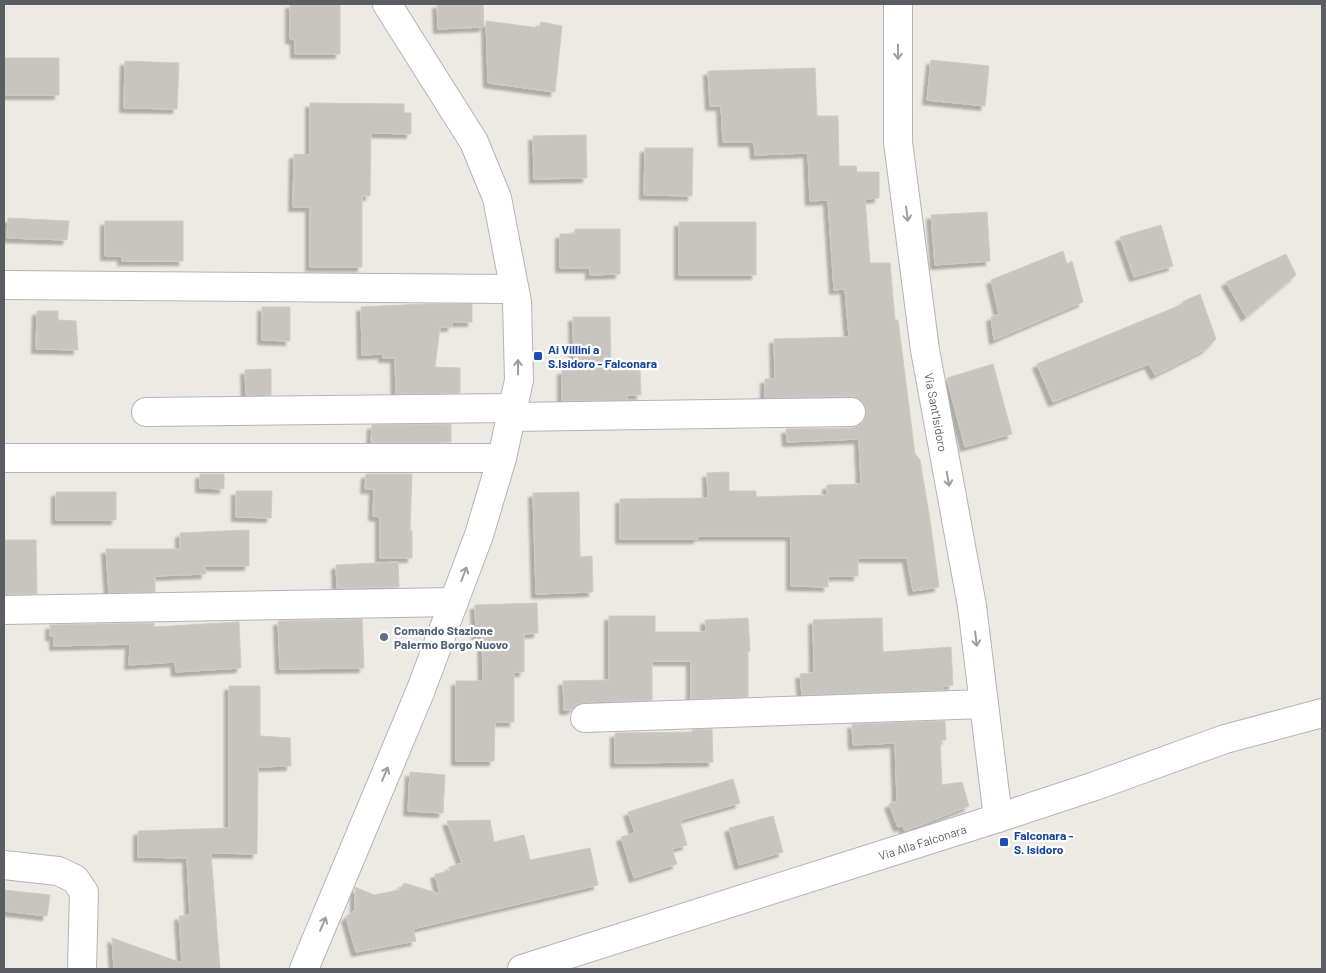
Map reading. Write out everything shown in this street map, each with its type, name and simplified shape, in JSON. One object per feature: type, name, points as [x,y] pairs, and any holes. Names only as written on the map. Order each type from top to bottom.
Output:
[{"type":"street","points":[[304,969],[420,692],[479,535],[502,458],[519,380],[517,302],[497,198],[474,142],[387,4]]},
{"type":"street","name":"Via Sant'Isidoro","points":[[898,4],[898,142],[925,350],[972,606],[998,818]]},
{"type":"street","points":[[4,285],[514,289]]},
{"type":"street","points":[[146,412],[852,412]]},
{"type":"street","points":[[4,458],[502,458]]},
{"type":"street","points":[[4,610],[454,602]]},
{"type":"street","points":[[586,718],[984,704]]},
{"type":"street","name":"Via Alla Falconara","points":[[522,969],[998,818],[1095,786],[1225,739],[1322,713]]},
{"type":"street","points":[[4,865],[58,870],[75,879],[84,892],[82,969]]},
{"type":"building","points":[[290,4],[340,4],[340,54],[295,54],[295,40],[290,39]]},
{"type":"building","points":[[437,4],[483,4],[484,27],[438,29]]},
{"type":"building","points":[[486,21],[539,28],[541,22],[562,26],[555,92],[488,83]]},
{"type":"building","points":[[4,58],[59,58],[59,95],[4,95]]},
{"type":"building","points":[[931,60],[989,66],[985,106],[927,100]]},
{"type":"building","points":[[125,61],[179,63],[177,109],[124,108]]},
{"type":"building","points":[[815,68],[817,116],[838,116],[839,166],[856,166],[857,172],[879,172],[879,198],[865,199],[870,263],[890,263],[895,320],[898,320],[915,454],[920,460],[939,587],[913,591],[907,558],[858,558],[858,576],[828,576],[828,587],[791,586],[791,536],[698,536],[698,539],[620,539],[620,499],[708,498],[707,473],[729,472],[729,491],[756,491],[756,497],[827,495],[827,485],[861,484],[859,439],[787,442],[786,429],[851,428],[859,426],[867,412],[865,404],[851,396],[765,398],[765,379],[775,379],[774,339],[849,337],[845,289],[834,290],[828,200],[810,201],[808,153],[755,155],[754,142],[723,142],[721,106],[710,106],[708,71]]},
{"type":"building","points":[[310,103],[404,104],[404,113],[411,113],[411,134],[371,133],[370,196],[362,196],[362,267],[310,267],[310,207],[293,207],[294,154],[310,155]]},
{"type":"building","points":[[586,135],[587,178],[534,179],[533,136]]},
{"type":"building","points":[[645,148],[693,148],[692,196],[644,195]]},
{"type":"building","points":[[987,212],[990,261],[935,265],[931,215]]},
{"type":"building","points":[[8,218],[69,221],[67,240],[7,238]]},
{"type":"building","points":[[105,221],[183,221],[183,261],[122,261],[122,256],[105,256]]},
{"type":"building","points":[[679,222],[756,222],[756,275],[679,275]]},
{"type":"building","points":[[1161,225],[1173,266],[1134,277],[1120,237]]},
{"type":"building","points":[[575,229],[620,229],[620,274],[590,275],[590,268],[560,268],[560,234],[575,234]]},
{"type":"building","points":[[1063,251],[1067,264],[1072,261],[1083,302],[994,340],[991,317],[999,314],[991,280]]},
{"type":"building","points":[[1286,254],[1296,275],[1246,317],[1226,282]]},
{"type":"building","points":[[1200,294],[1216,339],[1206,349],[1155,375],[1149,364],[1053,402],[1037,364],[1183,304],[1182,302]]},
{"type":"building","points":[[472,304],[472,322],[452,322],[452,327],[440,327],[435,367],[460,368],[460,393],[396,394],[395,358],[383,358],[383,354],[362,355],[361,307]]},
{"type":"building","points":[[262,307],[290,307],[290,341],[262,340]]},
{"type":"building","points":[[37,311],[58,311],[58,320],[76,321],[78,350],[36,349]]},
{"type":"building","points":[[573,317],[610,317],[611,370],[640,369],[641,395],[627,395],[627,400],[562,401],[562,370],[574,370]]},
{"type":"building","points":[[993,364],[1012,434],[965,447],[947,378]]},
{"type":"building","points":[[271,369],[271,395],[246,395],[245,370]]},
{"type":"building","points":[[451,424],[451,442],[371,442],[372,425]]},
{"type":"building","points":[[200,474],[224,474],[224,489],[200,488]]},
{"type":"building","points":[[366,474],[412,474],[410,531],[412,530],[412,558],[380,558],[380,517],[373,516],[374,489],[365,489]]},
{"type":"building","points":[[236,491],[272,491],[271,518],[236,517]]},
{"type":"building","points":[[56,492],[116,492],[116,520],[56,520]]},
{"type":"building","points":[[579,492],[580,557],[592,556],[593,592],[536,594],[533,493]]},
{"type":"building","points":[[249,530],[249,566],[205,566],[206,574],[155,576],[155,592],[109,593],[106,549],[180,549],[180,533]]},
{"type":"building","points":[[4,540],[36,540],[37,594],[4,594]]},
{"type":"building","points":[[398,562],[399,587],[337,588],[336,565]]},
{"type":"building","points":[[537,603],[538,633],[524,634],[524,672],[514,672],[514,722],[495,722],[494,761],[456,761],[456,681],[483,681],[482,635],[476,635],[475,605]]},
{"type":"building","points":[[609,616],[655,616],[655,632],[706,632],[705,620],[748,618],[750,651],[748,651],[748,697],[691,699],[691,661],[652,661],[652,700],[584,702],[571,710],[564,710],[563,681],[609,680]]},
{"type":"building","points":[[882,618],[883,652],[951,647],[953,685],[943,686],[943,690],[802,695],[800,674],[814,673],[813,620]]},
{"type":"building","points":[[362,619],[364,668],[280,669],[278,621]]},
{"type":"building","points":[[239,622],[241,668],[176,672],[175,662],[129,665],[130,644],[54,646],[54,636],[50,636],[50,625],[154,623],[154,627]]},
{"type":"building","points":[[229,686],[260,686],[260,736],[290,738],[291,766],[258,767],[257,854],[211,853],[220,969],[114,969],[112,938],[182,963],[179,916],[190,915],[187,858],[138,857],[138,831],[229,828]]},
{"type":"building","points":[[945,721],[946,740],[940,740],[942,785],[962,782],[969,806],[905,831],[903,826],[898,827],[889,804],[897,801],[895,743],[853,745],[852,724]]},
{"type":"building","points":[[712,729],[713,762],[615,763],[615,733],[692,732],[692,730]]},
{"type":"building","points":[[410,772],[445,775],[443,813],[408,811]]},
{"type":"building","points":[[733,779],[740,803],[680,821],[687,845],[672,849],[677,864],[634,878],[621,837],[635,833],[628,812]]},
{"type":"building","points":[[773,816],[783,852],[739,865],[729,828]]},
{"type":"building","points":[[490,820],[494,842],[524,835],[530,860],[590,848],[598,885],[413,929],[416,941],[356,952],[346,917],[355,910],[355,887],[374,895],[399,890],[404,883],[440,894],[435,874],[450,871],[449,867],[462,863],[447,821]]},
{"type":"building","points":[[4,890],[50,895],[47,916],[4,911]]},
{"type":"place","name":"Ai Villini a S.Isidoro - Falconara","points":[[538,356]]},
{"type":"place","name":"Comando Stazione Palermo Borgo Nuovo","points":[[384,637]]},
{"type":"place","name":"Falconara - S. Isidoro","points":[[1004,842]]}]
